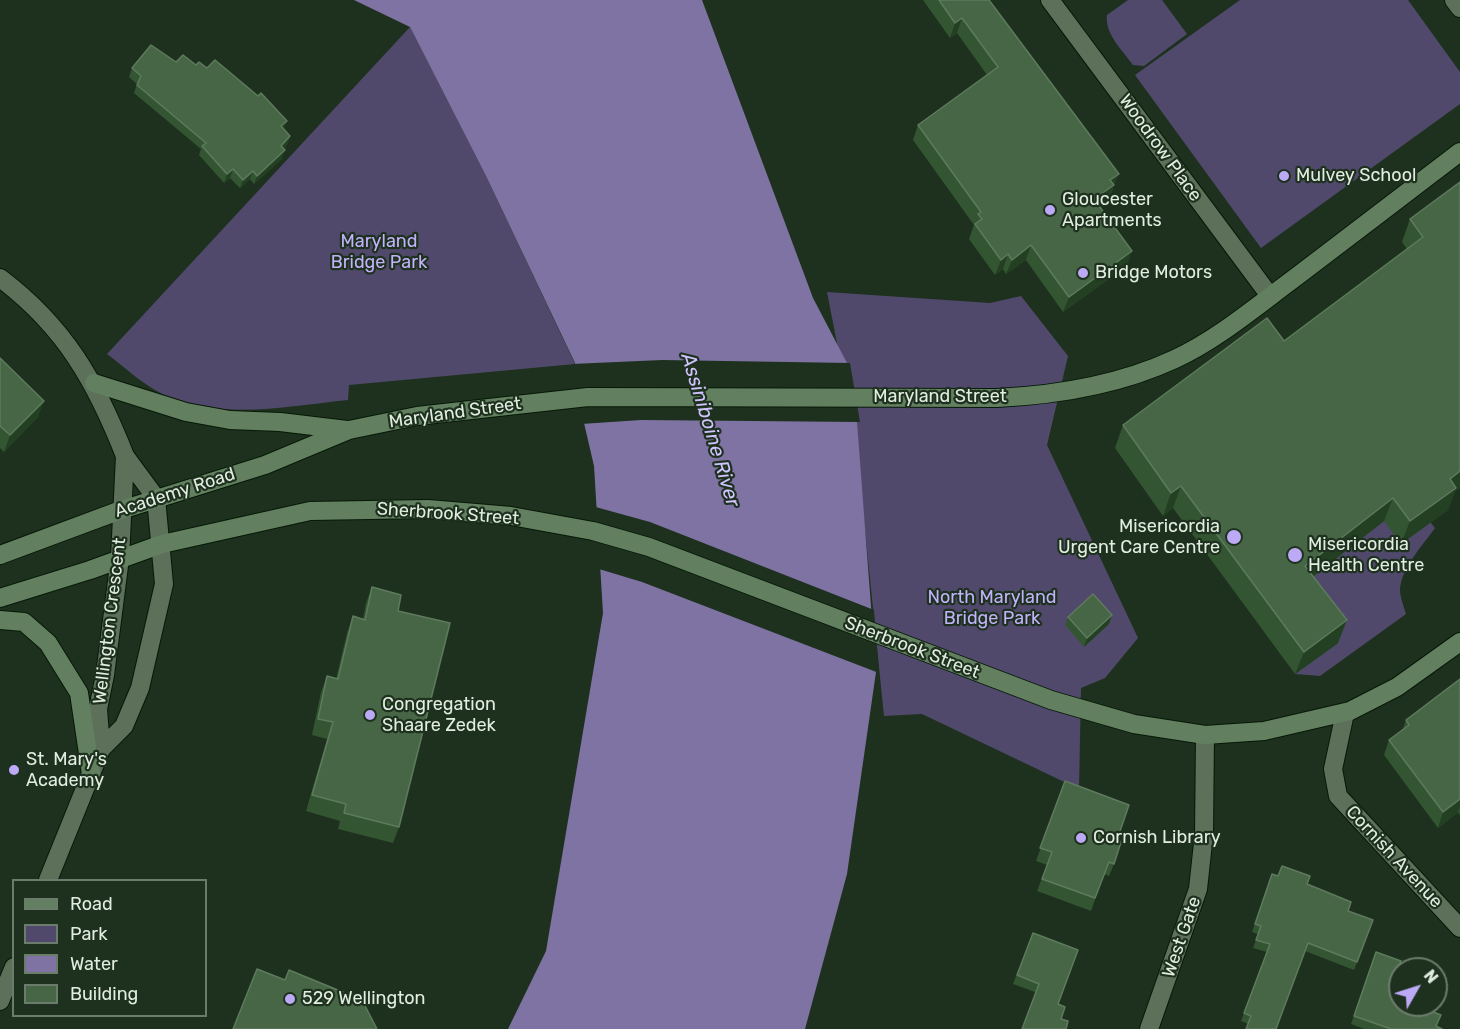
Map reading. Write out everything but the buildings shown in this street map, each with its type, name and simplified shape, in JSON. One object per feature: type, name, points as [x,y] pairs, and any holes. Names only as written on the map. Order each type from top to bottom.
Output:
[{"type":"main road","name":"Maryland Street","points":[[349,430],[417,416],[588,397],[1036,396],[1079,390],[1167,362],[1191,351],[1270,296],[1460,152]]},
{"type":"main road","points":[[94,383],[186,412],[219,418],[349,430]]},
{"type":"main road","name":"Academy Road","points":[[0,555],[156,498],[265,465],[349,430]]},
{"type":"main road","name":"Sherbrook Street","points":[[162,544],[310,511],[350,508],[428,509],[511,516],[593,531],[649,547],[1002,683],[1075,708],[1134,724],[1205,735],[1264,731],[1345,713],[1397,687],[1460,642]]},
{"type":"main road","points":[[0,598],[162,544]]},
{"type":"main road","points":[[0,620],[24,622],[48,643],[79,693],[91,774]]},
{"type":"street","name":"Woodrow Place","points":[[1050,0],[1270,296]]},
{"type":"street","points":[[1454,0],[1460,8]]},
{"type":"street","name":"Wellington Crescent","points":[[0,278],[40,312],[69,347],[94,383],[125,456],[156,498],[162,544],[164,584],[140,688],[124,726],[101,749],[48,879]]},
{"type":"street","name":"Wellington Crescent","points":[[101,749],[98,709],[105,675],[120,558],[125,456]]},
{"type":"street","name":"Cornish Avenue","points":[[1345,713],[1333,769],[1338,796],[1460,928]]},
{"type":"street","name":"West Gate","points":[[1149,1029],[1198,889],[1204,834],[1205,735]]},
{"type":"street","points":[[0,1001],[12,972]]},
{"type":"green space","points":[[1128,0],[1162,0],[1187,34],[1144,66],[1133,65],[1115,42],[1107,22],[1107,15]]},
{"type":"green space","name":"Mulvey School","points":[[1240,0],[1408,0],[1460,72],[1460,104],[1261,248],[1135,75]]},
{"type":"green space","name":"Maryland Bridge Park","points":[[410,27],[486,176],[575,364],[349,385],[348,400],[250,410],[201,406],[177,400],[155,390],[107,354]]},
{"type":"green space","name":"North Maryland Bridge Park","points":[[827,292],[990,303],[1021,296],[1068,356],[1047,445],[1138,638],[1105,678],[1081,688],[1079,789],[922,714],[884,716],[856,441]]},
{"type":"green space","points":[[1400,508],[1431,523],[1435,528],[1404,573],[1400,593],[1406,614],[1320,676],[1295,674],[1338,643],[1297,589]]},
{"type":"water","name":"Assiniboine River","points":[[354,0],[702,0],[813,298],[847,363],[857,422],[876,672],[847,874],[805,1029],[508,1029],[546,951],[603,613],[594,466],[584,423],[575,363],[486,176],[410,27]]},
{"type":"pier","points":[[662,360],[850,363],[860,422],[641,420],[581,424],[572,364]]},
{"type":"pier","points":[[592,506],[650,522],[874,610],[879,673],[642,582],[599,569]]},
{"type":"place","name":"Mulvey School","points":[[1284,176]]},
{"type":"place","name":"Gloucester Apartments","points":[[1050,210]]},
{"type":"place","name":"Bridge Motors","points":[[1083,273]]},
{"type":"place","name":"Misericordia Urgent Care Centre","points":[[1234,537]]},
{"type":"place","name":"Misericordia Health Centre","points":[[1295,555]]},
{"type":"place","name":"Congregation Shaare Zedek","points":[[370,715]]},
{"type":"place","name":"St. Mary's Academy","points":[[14,770]]},
{"type":"place","name":"Cornish Library","points":[[1081,838]]},
{"type":"place","name":"529 Wellington","points":[[290,999]]}]
